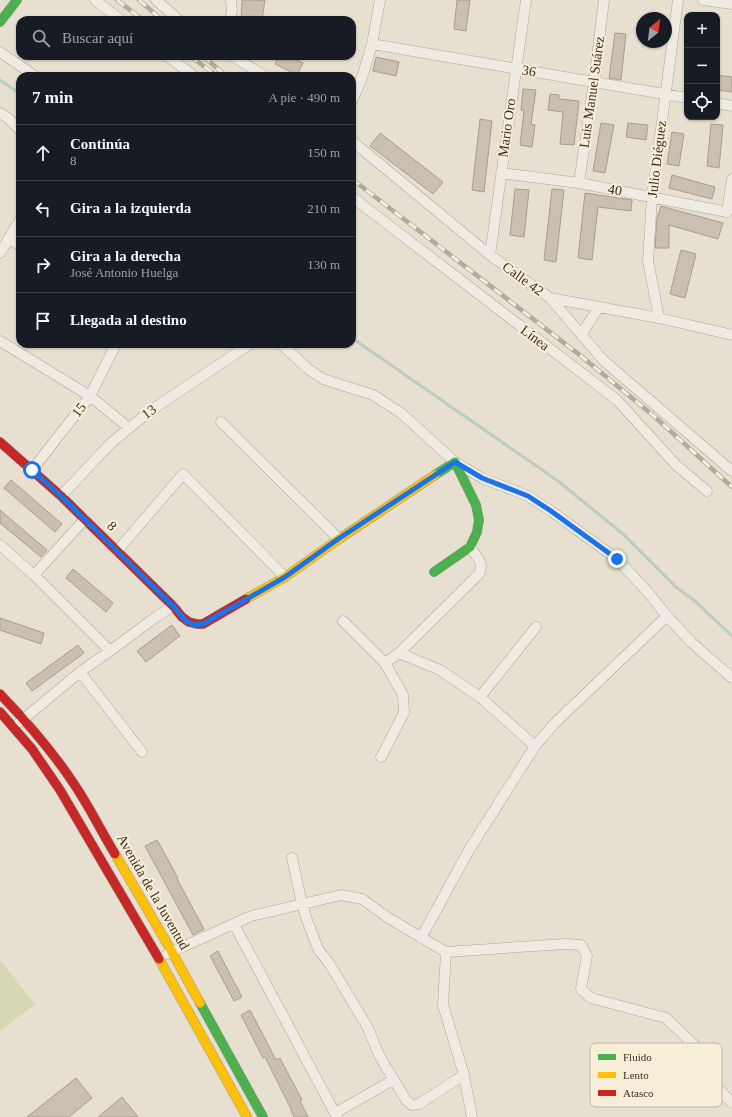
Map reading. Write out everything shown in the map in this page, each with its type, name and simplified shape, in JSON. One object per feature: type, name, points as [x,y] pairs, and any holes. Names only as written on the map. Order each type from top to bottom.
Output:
[{"type":"main road","points":[[0,22],[17,0]]},
{"type":"main road","name":"8","points":[[2,447],[32,470],[61,496],[173,606],[186,621],[194,625],[203,624],[285,577]]},
{"type":"main road","points":[[285,577],[338,539],[455,462],[476,505],[479,520],[477,532],[470,547],[434,572]]},
{"type":"main road","name":"Avenida de la Juventud","points":[[0,694],[24,719],[76,785],[172,952],[263,1117]]},
{"type":"main road","name":"Avenida de la Juventud","points":[[0,712],[14,727],[58,786],[158,958],[247,1117]]},
{"type":"street","points":[[95,0],[116,16]]},
{"type":"street","points":[[156,0],[174,16]]},
{"type":"street","points":[[231,0],[231,16]]},
{"type":"street","points":[[356,92],[362,78],[372,44],[380,0]]},
{"type":"street","name":"Mario Oro","points":[[490,255],[526,0]]},
{"type":"street","name":"Luis Manuel Suárez","points":[[579,183],[604,0]]},
{"type":"street","name":"Julio Diéguez","points":[[659,318],[648,261],[652,197],[678,0]]},
{"type":"street","points":[[703,0],[732,4]]},
{"type":"street","name":"36","points":[[372,44],[684,98]]},
{"type":"street","points":[[0,52],[29,72]]},
{"type":"street","points":[[172,60],[189,72]]},
{"type":"street","points":[[239,60],[258,72]]},
{"type":"street","points":[[720,104],[732,106]]},
{"type":"street","points":[[0,113],[16,126]]},
{"type":"street","name":"Calle 42","points":[[356,144],[490,255],[550,298],[659,318],[732,335]]},
{"type":"street","name":"40","points":[[501,173],[579,183],[727,212],[732,179]]},
{"type":"street","name":"Línea","points":[[356,200],[617,400],[676,465],[707,491]]},
{"type":"street","points":[[0,253],[16,226]]},
{"type":"street","points":[[8,239],[16,243]]},
{"type":"street","points":[[550,298],[603,360],[732,470]]},
{"type":"street","points":[[581,335],[599,307]]},
{"type":"street","points":[[0,341],[90,396],[129,428]]},
{"type":"street","name":"15","points":[[32,470],[90,396],[114,348]]},
{"type":"street","name":"13","points":[[61,496],[111,442],[150,411],[244,348]]},
{"type":"street","points":[[285,348],[307,368],[323,379],[373,395],[401,413],[455,462],[482,478],[528,496],[617,559],[691,642],[732,678]]},
{"type":"street","points":[[221,422],[338,539]]},
{"type":"street","points":[[117,551],[183,474],[285,577]]},
{"type":"street","points":[[34,575],[85,519]]},
{"type":"street","points":[[0,545],[34,575],[110,651]]},
{"type":"street","points":[[385,663],[399,653],[479,574],[481,564],[470,547]]},
{"type":"street","points":[[14,727],[80,672],[173,606]]},
{"type":"street","points":[[421,938],[469,850],[535,746],[554,724],[667,616]]},
{"type":"street","points":[[343,621],[385,663],[403,695],[404,713],[381,757]]},
{"type":"street","points":[[480,696],[536,628]]},
{"type":"street","points":[[399,653],[440,670],[480,696],[535,746]]},
{"type":"street","points":[[80,672],[142,752]]},
{"type":"street","points":[[292,858],[302,904],[318,948],[329,963],[368,1028],[379,1055],[406,1100],[412,1105],[418,1104],[464,1075]]},
{"type":"street","points":[[158,958],[251,916],[341,895],[362,899],[390,920],[446,952],[565,944],[581,945],[587,956],[581,990],[591,998],[666,1018],[692,1043]]},
{"type":"street","points":[[234,924],[336,1115],[393,1080]]},
{"type":"street","points":[[446,952],[443,1005],[464,1075],[472,1117]]},
{"type":"street","points":[[722,1092],[732,1103]]},
{"type":"green space","points":[[0,960],[35,1004],[0,1031]]},
{"type":"building","points":[[242,0],[265,0],[263,16],[241,16]]},
{"type":"building","points":[[457,0],[470,0],[466,31],[454,29]]},
{"type":"building","points":[[615,33],[626,34],[621,80],[609,78]]},
{"type":"building","points":[[376,57],[399,62],[396,76],[373,71]]},
{"type":"building","points":[[277,60],[297,60],[303,63],[298,72],[291,72],[275,64]]},
{"type":"building","points":[[720,75],[732,77],[732,92],[720,90]]},
{"type":"building","points":[[523,89],[536,90],[531,124],[535,125],[532,147],[520,145],[524,111],[521,110]]},
{"type":"building","points":[[550,94],[559,95],[559,99],[579,101],[574,145],[560,144],[563,112],[548,110]]},
{"type":"building","points":[[480,119],[492,121],[484,192],[472,190]]},
{"type":"building","points":[[601,123],[614,125],[605,173],[593,171]]},
{"type":"building","points":[[628,123],[648,125],[646,140],[626,137]]},
{"type":"building","points":[[711,124],[723,125],[719,168],[707,166]]},
{"type":"building","points":[[672,132],[684,134],[679,166],[667,164]]},
{"type":"building","points":[[380,133],[443,182],[433,194],[370,146]]},
{"type":"building","points":[[672,175],[715,187],[712,199],[669,188]]},
{"type":"building","points":[[515,189],[529,190],[524,237],[510,235]]},
{"type":"building","points":[[552,189],[564,190],[556,262],[544,260]]},
{"type":"building","points":[[585,193],[632,200],[631,211],[598,207],[592,260],[578,258]]},
{"type":"building","points":[[661,206],[723,223],[718,239],[669,225],[669,248],[655,248],[657,218]]},
{"type":"building","points":[[681,250],[696,254],[685,298],[670,294]]},
{"type":"building","points":[[11,480],[62,524],[55,532],[4,488]]},
{"type":"building","points":[[0,510],[47,550],[41,557],[0,523]]},
{"type":"building","points":[[73,569],[113,603],[106,612],[66,578]]},
{"type":"building","points":[[0,618],[44,633],[41,644],[0,630]]},
{"type":"building","points":[[172,625],[180,636],[146,662],[137,651]]},
{"type":"building","points":[[78,645],[84,653],[32,691],[26,683]]},
{"type":"building","points":[[157,840],[204,929],[193,935],[145,846]]},
{"type":"building","points":[[218,951],[242,997],[234,1001],[210,956]]},
{"type":"building","points":[[250,1010],[276,1060],[280,1058],[302,1100],[300,1101],[308,1117],[294,1117],[265,1057],[263,1058],[241,1015]]},
{"type":"building","points":[[76,1078],[92,1098],[69,1117],[27,1117]]},
{"type":"building","points":[[122,1097],[138,1117],[98,1117]]},
{"type":"waterway","points":[[0,80],[16,91]]},
{"type":"waterway","points":[[356,341],[558,481],[623,534],[677,588],[695,601],[732,636]]},
{"type":"railway","points":[[117,0],[138,16]]},
{"type":"railway","points":[[139,0],[157,16]]},
{"type":"railway","points":[[195,60],[212,72]]},
{"type":"railway","points":[[208,60],[221,72]]},
{"type":"railway","points":[[356,182],[581,356],[655,417],[732,487]]},
{"type":"traffic: fast","points":[[0,22],[17,0]]},
{"type":"traffic: fast","points":[[434,572],[470,547],[477,532],[479,520],[476,505],[455,462],[435,475]]},
{"type":"traffic: fast","points":[[200,1003],[263,1117]]},
{"type":"traffic: slow","points":[[246,599],[285,577],[435,475]]},
{"type":"traffic: slow","points":[[115,854],[200,1003]]},
{"type":"traffic: slow","points":[[159,959],[247,1117]]},
{"type":"traffic: jam","points":[[0,442],[61,496],[173,606],[182,617],[189,622],[203,624],[246,599]]},
{"type":"traffic: jam","points":[[0,694],[20,715],[66,772],[85,801],[115,854]]},
{"type":"traffic: jam","points":[[0,712],[32,749],[60,790],[159,959]]},
{"type":"route","points":[[32,470],[61,496],[173,606],[186,621],[194,625],[203,624],[285,577],[338,539],[455,462],[482,478],[528,496],[617,559]]}]
